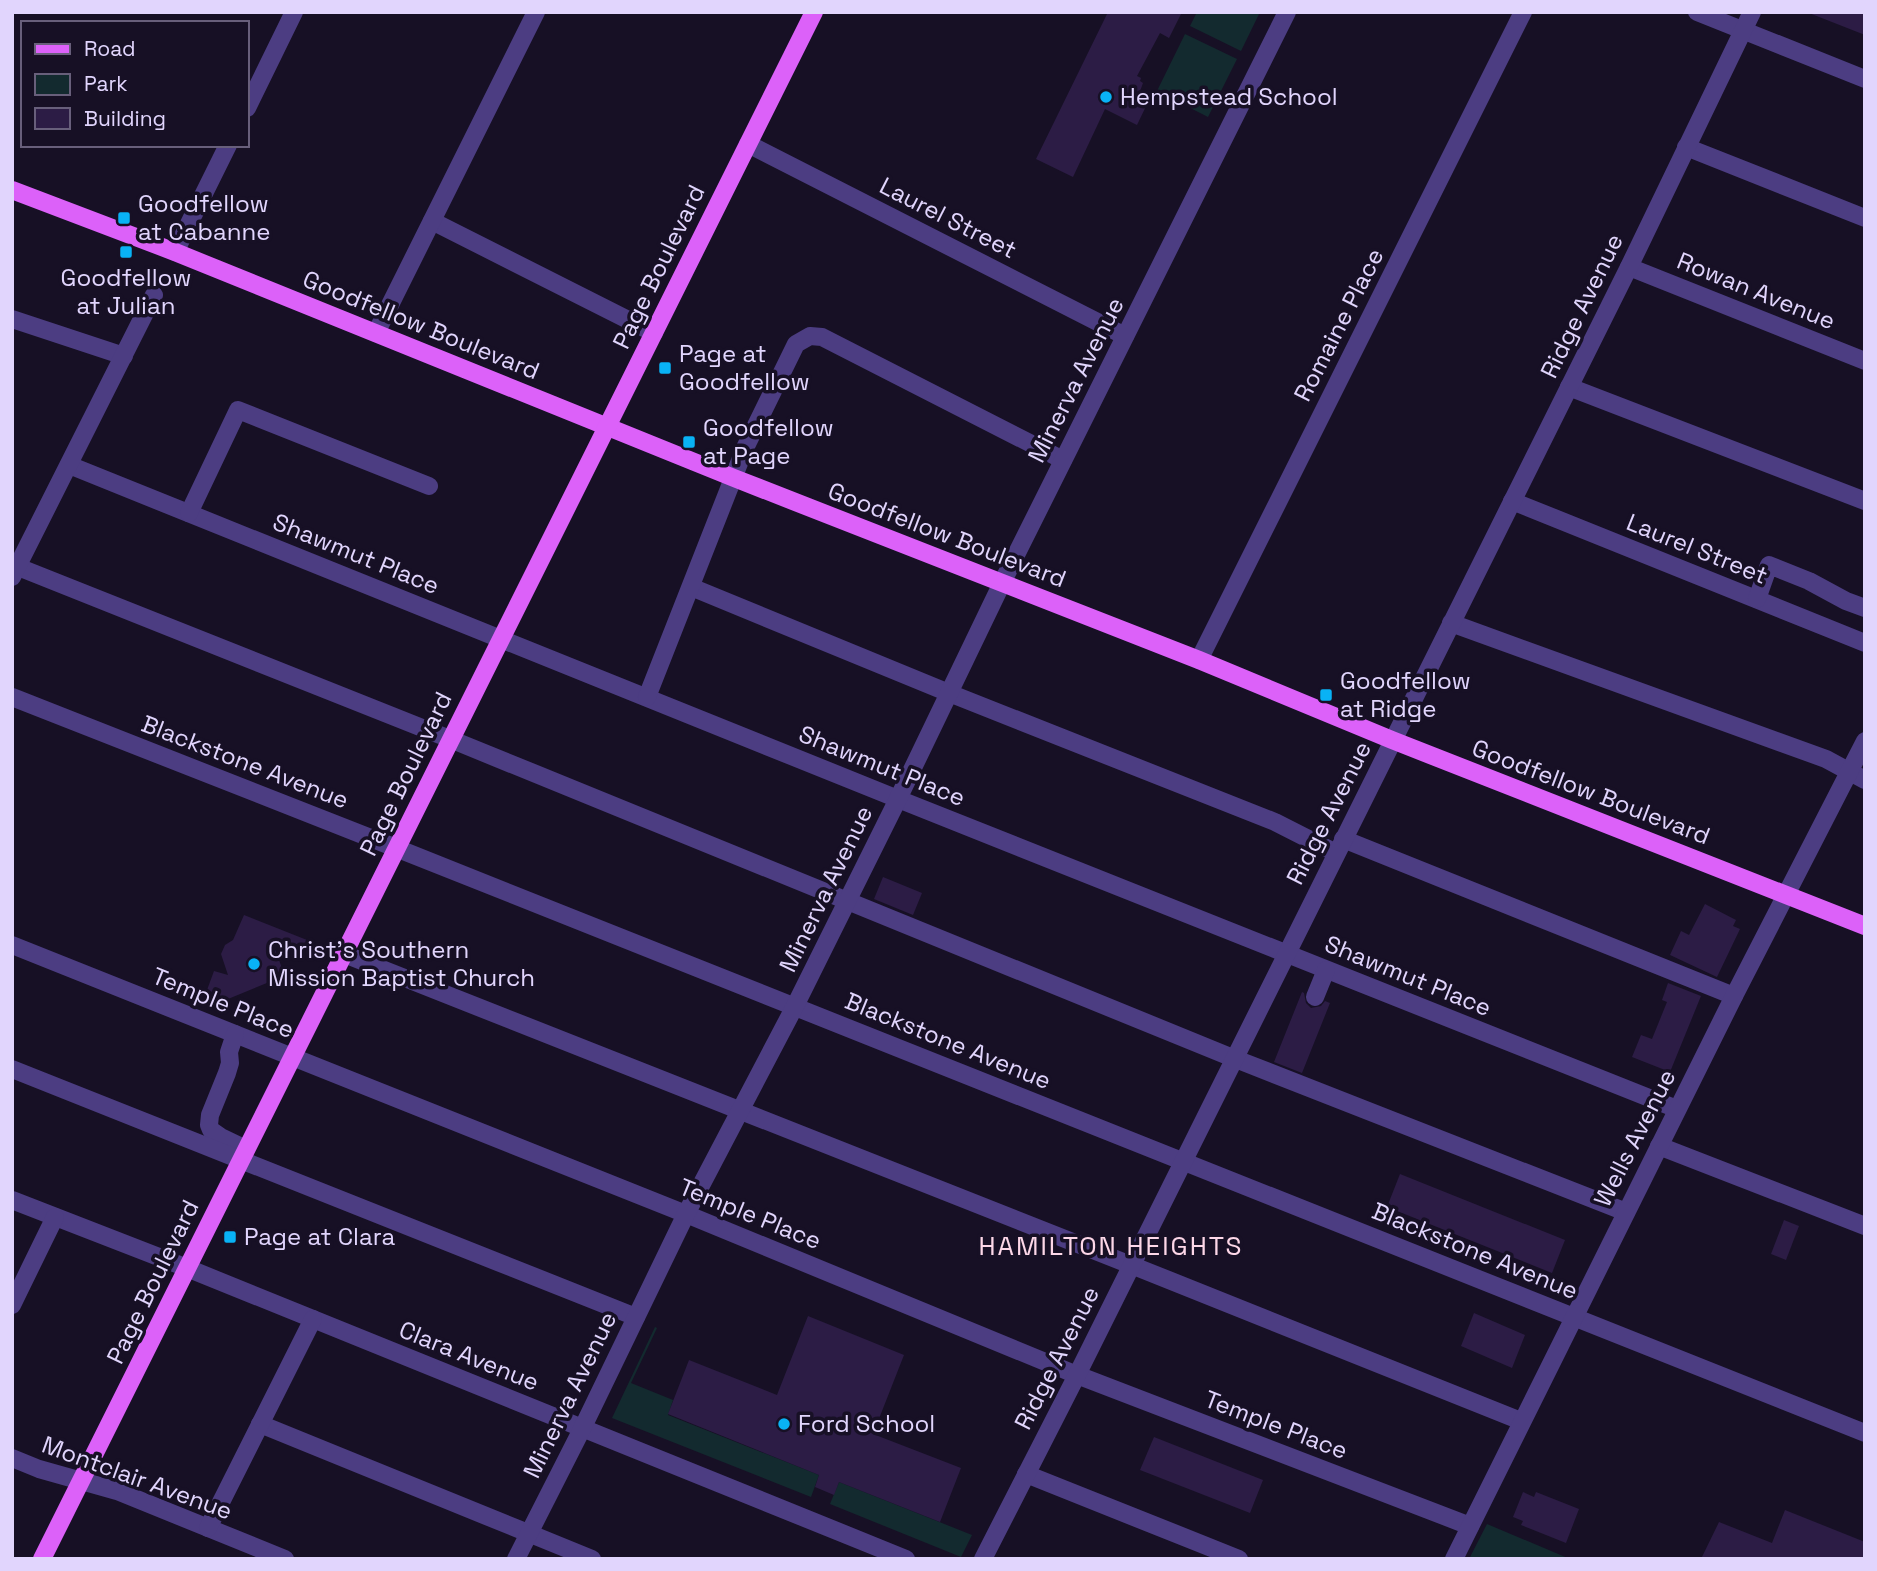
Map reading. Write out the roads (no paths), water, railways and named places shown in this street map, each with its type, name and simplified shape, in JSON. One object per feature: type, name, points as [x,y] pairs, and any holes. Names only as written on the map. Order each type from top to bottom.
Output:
[{"type":"main road","name":"Page Boulevard","points":[[42,1559],[814,12]]},
{"type":"main road","name":"Goodfellow Boulevard","points":[[12,190],[175,252],[734,478],[1865,926]]},
{"type":"street","points":[[248,106],[295,12]]},
{"type":"street","points":[[376,333],[536,12]]},
{"type":"street","name":"Minerva Avenue","points":[[516,1559],[686,1214],[847,902],[1002,583],[1287,12]]},
{"type":"street","name":"Romaine Place","points":[[1199,660],[1523,12]]},
{"type":"street","points":[[1697,12],[1865,79]]},
{"type":"street","name":"Ridge Avenue","points":[[983,1559],[1629,267],[1752,12]]},
{"type":"street","name":"Laurel Street","points":[[748,144],[1125,336]]},
{"type":"street","points":[[175,252],[227,147]]},
{"type":"street","points":[[1686,147],[1865,218]]},
{"type":"street","points":[[432,221],[654,333]]},
{"type":"street","name":"Rowan Avenue","points":[[1629,267],[1865,362]]},
{"type":"street","points":[[154,295],[15,572],[450,739],[1233,1058],[1626,1212]]},
{"type":"street","points":[[12,319],[124,356]]},
{"type":"street","points":[[647,697],[745,448],[796,344],[810,336],[822,337],[1063,460]]},
{"type":"street","points":[[1569,387],[1865,501]]},
{"type":"street","points":[[189,513],[238,410],[429,486]]},
{"type":"street","name":"Shawmut Place","points":[[69,465],[1677,1110]]},
{"type":"street","name":"Laurel Street","points":[[1512,501],[1865,643]]},
{"type":"street","points":[[1757,599],[1769,565],[1809,580],[1846,601],[1865,608]]},
{"type":"street","points":[[691,587],[1275,822],[1734,996]]},
{"type":"street","points":[[1451,623],[1826,759],[1857,776]]},
{"type":"street","name":"Blackstone Avenue","points":[[12,698],[795,1006],[1865,1433]]},
{"type":"street","name":"Wells Avenue","points":[[1454,1559],[1785,895],[1857,776],[1865,741]]},
{"type":"street","name":"Temple Place","points":[[12,945],[686,1214],[1077,1375],[1470,1526]]},
{"type":"street","points":[[344,954],[1521,1421]]},
{"type":"street","points":[[1315,997],[1326,970]]},
{"type":"street","points":[[235,1034],[229,1052],[230,1063],[210,1115],[209,1125],[211,1130],[244,1154]]},
{"type":"street","points":[[12,1069],[244,1154],[636,1317]]},
{"type":"street","points":[[1659,1146],[1865,1226]]},
{"type":"street","name":"Clara Avenue","points":[[12,1200],[187,1268],[906,1559]]},
{"type":"street","points":[[12,1306],[55,1217]]},
{"type":"street","points":[[208,1528],[313,1319]]},
{"type":"street","points":[[260,1424],[592,1559]]},
{"type":"street","name":"Montclair Avenue","points":[[12,1458],[39,1469],[117,1491],[285,1559]]},
{"type":"street","points":[[1026,1474],[1239,1559]]},
{"type":"place","name":"Hempstead School","points":[[1106,97]]},
{"type":"place","name":"Goodfellow at Cabanne","points":[[124,218]]},
{"type":"place","name":"Goodfellow at Julian","points":[[126,252]]},
{"type":"place","name":"Page at Goodfellow","points":[[665,368]]},
{"type":"place","name":"Goodfellow at Page","points":[[689,442]]},
{"type":"place","name":"Goodfellow at Ridge","points":[[1326,695]]},
{"type":"place","name":"Christ's Southern Mission Baptist Church","points":[[254,964]]},
{"type":"place","name":"Page at Clara","points":[[230,1237]]},
{"type":"place","name":"Ford School","points":[[784,1424]]},
{"type":"district","name":"HAMILTON HEIGHTS","points":[[1111,1246]]}]
